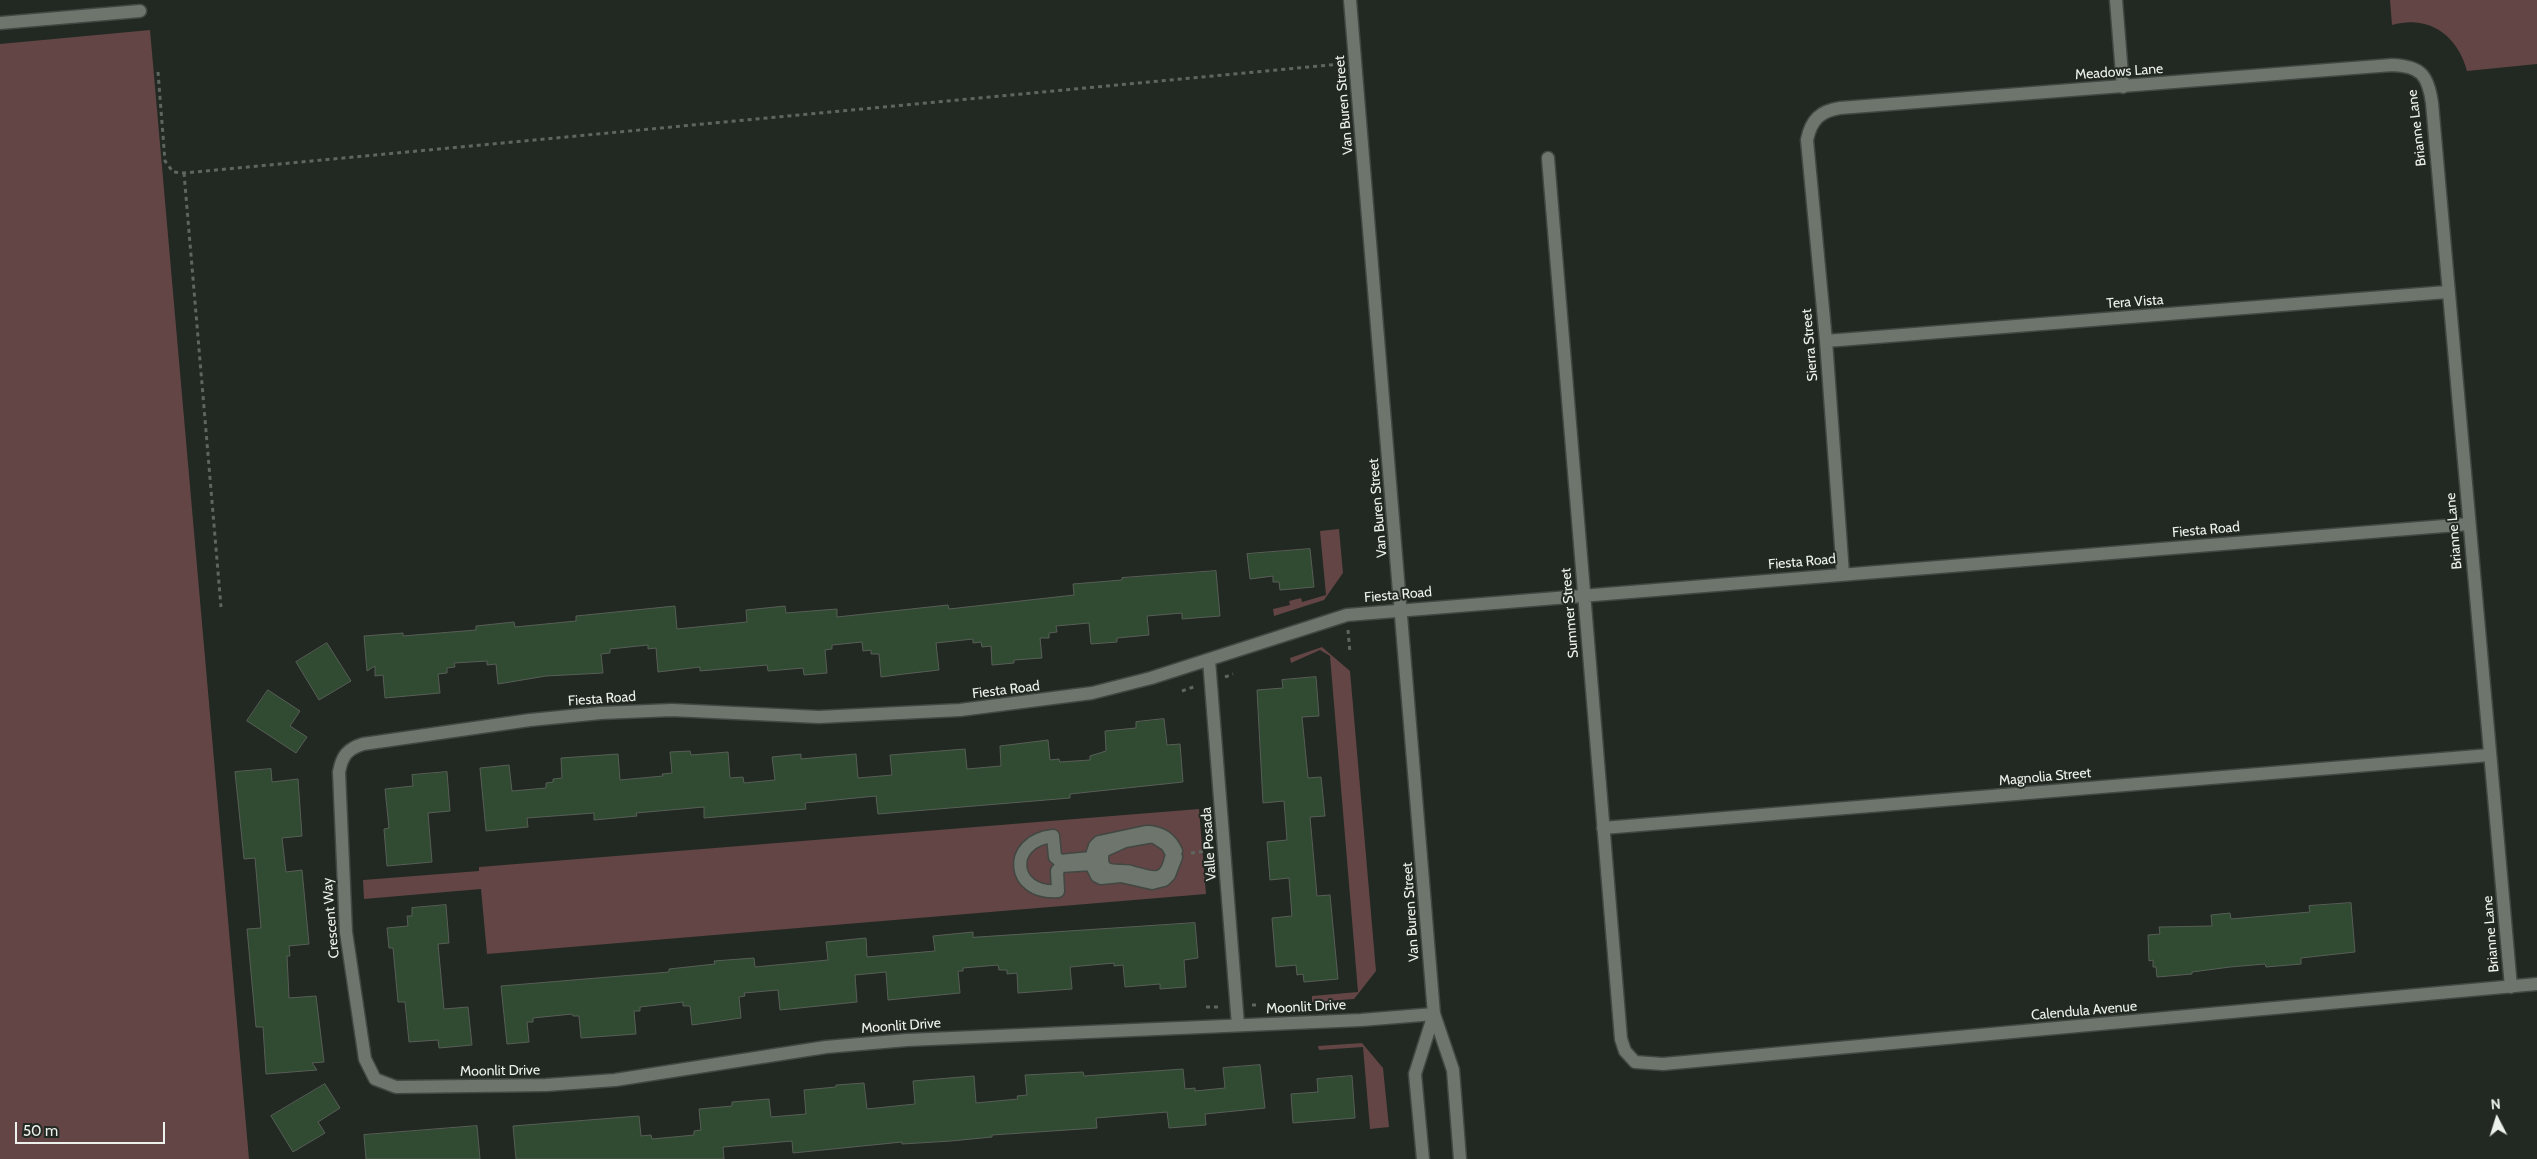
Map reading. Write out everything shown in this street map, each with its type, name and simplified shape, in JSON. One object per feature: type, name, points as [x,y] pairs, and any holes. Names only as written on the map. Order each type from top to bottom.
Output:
[{"type":"street","name":"Van Buren Street","points":[[1350,0],[1434,1014],[1453,1070],[1460,1159]]},
{"type":"street","points":[[2116,0],[2124,87]]},
{"type":"street","points":[[0,23],[140,11]]},
{"type":"street","name":"Meadows Lane","points":[[1816,117],[1827,110],[1840,108],[2392,65],[2410,65],[2423,74]]},
{"type":"street","name":"Brianne Lane","points":[[2423,74],[2430,89],[2432,103],[2447,292],[2511,987]]},
{"type":"street","name":"Sierra Street","points":[[1816,117],[1809,128],[1807,140],[1826,341],[1843,574]]},
{"type":"street","name":"Summer Street","points":[[1548,158],[1621,1039],[1625,1051],[1635,1062]]},
{"type":"street","name":"Tera Vista","points":[[1826,341],[2447,292]]},
{"type":"street","name":"Fiesta Road","points":[[345,752],[363,744],[530,720],[601,713],[672,710],[819,717],[960,710],[1092,693],[1151,678],[1346,615],[2468,524]]},
{"type":"street","name":"Valle Posada","points":[[1209,660],[1238,1025]]},
{"type":"street","name":"Crescent Way","points":[[345,752],[339,772],[346,932],[365,1059],[375,1079]]},
{"type":"street","name":"Magnolia Street","points":[[1603,828],[2490,755]]},
{"type":"street","points":[[1146,832],[1162,835],[1169,840],[1176,851],[1171,852],[1168,845],[1153,836],[1109,846],[1103,851],[1102,860],[1105,868],[1111,872],[1119,872],[1130,872],[1146,878],[1161,876],[1171,858],[1176,857],[1169,875],[1164,880],[1152,883],[1121,876],[1101,878],[1097,876],[1091,864],[1061,866],[1056,871],[1058,891],[1046,892],[1034,888],[1024,879],[1020,866],[1023,853],[1030,843],[1041,837],[1053,836],[1055,857],[1060,861],[1091,858],[1095,846],[1099,842],[1146,832]]},
{"type":"street","name":"Calendula Avenue","points":[[1635,1062],[1663,1064],[2537,984]]},
{"type":"street","name":"Van Buren Street","points":[[1423,1159],[1415,1074],[1434,1014]]},
{"type":"street","name":"Moonlit Drive","points":[[375,1079],[396,1088],[546,1085],[615,1080],[684,1071],[826,1046],[907,1040],[1434,1014]]},
{"type":"path","points":[[158,72],[165,161],[173,172],[184,173],[1356,62]]},
{"type":"path","points":[[184,173],[221,607]]},
{"type":"shaded area","points":[[2390,0],[2537,0],[2537,64],[2467,71],[2457,48],[2440,31],[2430,25],[2418,23],[2405,22],[2392,25]]},
{"type":"shaded area","points":[[150,30],[249,1159],[0,1159],[0,44]]},
{"type":"shaded area","points":[[1339,529],[1343,573],[1324,600],[1274,616],[1273,609],[1290,605],[1289,601],[1301,598],[1302,602],[1326,595],[1320,531]]},
{"type":"shaded area","points":[[1322,647],[1350,671],[1376,971],[1354,999],[1312,1002],[1312,996],[1358,992],[1330,656],[1320,650],[1291,663],[1290,658]]},
{"type":"shaded area","points":[[1199,809],[1206,894],[487,954],[481,889],[364,899],[363,880],[479,871],[479,867]]},
{"type":"shaded area","points":[[1362,1043],[1383,1068],[1389,1127],[1370,1129],[1363,1047],[1319,1050],[1318,1046]]},
{"type":"building","points":[[1310,549],[1314,587],[1280,590],[1279,582],[1273,582],[1273,576],[1250,579],[1247,554]]},
{"type":"building","points":[[1216,571],[1220,616],[1182,619],[1182,613],[1147,616],[1149,635],[1117,638],[1117,642],[1091,644],[1089,623],[1056,626],[1057,632],[1049,633],[1049,638],[1040,638],[1042,658],[1014,660],[1014,663],[992,665],[991,646],[982,647],[981,642],[973,643],[973,639],[936,643],[939,670],[881,677],[879,654],[871,654],[871,650],[863,651],[862,642],[832,645],[832,649],[825,650],[827,673],[804,675],[803,668],[768,671],[767,665],[700,671],[700,667],[658,672],[656,648],[648,649],[648,645],[610,649],[610,653],[601,654],[603,673],[546,676],[498,684],[496,664],[487,665],[487,661],[454,663],[455,667],[447,668],[447,673],[438,674],[440,693],[385,698],[383,675],[375,676],[375,666],[367,671],[364,636],[403,633],[403,636],[476,630],[476,626],[514,622],[515,627],[576,621],[576,616],[675,606],[677,629],[747,622],[746,610],[785,606],[786,613],[837,609],[837,617],[948,605],[949,609],[1074,595],[1073,584],[1122,580],[1122,578]]},
{"type":"building","points":[[327,643],[351,681],[319,700],[296,662]]},
{"type":"building","points":[[1316,677],[1319,716],[1302,717],[1308,778],[1321,777],[1325,816],[1310,817],[1317,896],[1330,895],[1338,979],[1304,982],[1303,974],[1297,975],[1296,965],[1276,967],[1272,918],[1292,916],[1289,878],[1270,880],[1267,842],[1287,840],[1284,801],[1263,803],[1257,690],[1283,688],[1282,680]]},
{"type":"building","points":[[268,690],[300,711],[290,726],[307,737],[296,753],[247,721]]},
{"type":"building","points":[[1164,719],[1167,745],[1180,744],[1183,782],[1070,794],[1070,798],[878,814],[876,796],[805,803],[806,809],[704,818],[704,807],[636,813],[637,816],[594,820],[594,813],[527,818],[528,827],[486,831],[480,768],[509,765],[512,791],[546,788],[546,783],[553,782],[553,779],[562,778],[561,758],[618,754],[620,780],[663,776],[662,774],[672,773],[670,752],[690,751],[691,755],[728,752],[730,778],[743,777],[744,783],[775,780],[772,757],[801,754],[801,759],[856,754],[858,778],[892,775],[890,755],[965,749],[967,769],[1001,766],[1000,746],[1048,740],[1050,760],[1059,759],[1060,762],[1090,760],[1090,756],[1106,751],[1105,731],[1136,728],[1136,722]]},
{"type":"building","points":[[271,769],[272,782],[298,779],[302,836],[282,838],[286,872],[302,870],[309,944],[289,946],[290,956],[287,956],[289,998],[316,996],[324,1062],[312,1063],[317,1070],[266,1074],[263,1027],[256,1027],[247,929],[261,928],[255,858],[244,859],[235,772]]},
{"type":"building","points":[[447,772],[450,811],[428,813],[432,862],[387,866],[384,829],[389,828],[385,789],[413,786],[412,775]]},
{"type":"building","points":[[2351,903],[2355,952],[2301,958],[2301,964],[2266,967],[2265,964],[2230,967],[2192,972],[2192,974],[2157,977],[2156,967],[2153,967],[2153,960],[2149,961],[2148,935],[2160,934],[2159,927],[2212,926],[2211,915],[2230,913],[2231,919],[2310,912],[2309,906]]},
{"type":"building","points":[[446,905],[449,943],[438,944],[444,1009],[468,1007],[472,1045],[439,1048],[438,1040],[409,1042],[405,1002],[398,1002],[393,948],[389,948],[387,928],[408,926],[407,916],[412,916],[412,908]]},
{"type":"building","points":[[1195,923],[1198,958],[1184,960],[1186,987],[1160,989],[1160,984],[1125,987],[1123,965],[1114,966],[1114,963],[1070,967],[1072,989],[1018,993],[1017,973],[1007,974],[1007,970],[999,970],[998,965],[963,968],[963,971],[958,971],[960,993],[888,1000],[886,972],[855,975],[857,1002],[780,1010],[778,990],[744,993],[745,996],[739,997],[741,1018],[692,1025],[690,1006],[683,1006],[683,1002],[640,1007],[640,1011],[634,1011],[636,1034],[581,1038],[579,1016],[573,1016],[572,1014],[533,1018],[533,1022],[527,1022],[529,1042],[507,1044],[501,986],[669,972],[669,969],[715,964],[714,961],[754,958],[755,967],[828,960],[826,942],[866,938],[867,957],[935,951],[933,936],[973,932],[973,937]]},
{"type":"building","points":[[1260,1065],[1265,1108],[1205,1114],[1206,1125],[1169,1128],[1167,1112],[1096,1118],[1097,1128],[992,1135],[992,1137],[951,1141],[902,1144],[902,1142],[793,1153],[792,1141],[723,1147],[724,1159],[516,1159],[513,1126],[639,1116],[641,1136],[651,1135],[652,1139],[694,1135],[694,1131],[701,1130],[699,1109],[732,1106],[732,1102],[769,1099],[771,1117],[806,1114],[804,1090],[836,1087],[836,1085],[864,1083],[867,1109],[915,1104],[913,1081],[974,1076],[976,1103],[1018,1099],[1017,1096],[1027,1095],[1025,1075],[1083,1072],[1084,1076],[1183,1069],[1185,1089],[1195,1088],[1195,1091],[1225,1088],[1223,1068]]},
{"type":"building","points":[[1352,1076],[1355,1118],[1293,1123],[1291,1094],[1318,1092],[1317,1079]]},
{"type":"building","points":[[325,1084],[340,1108],[318,1122],[325,1133],[293,1152],[271,1116]]},
{"type":"building","points":[[477,1126],[480,1159],[366,1159],[364,1135]]}]
